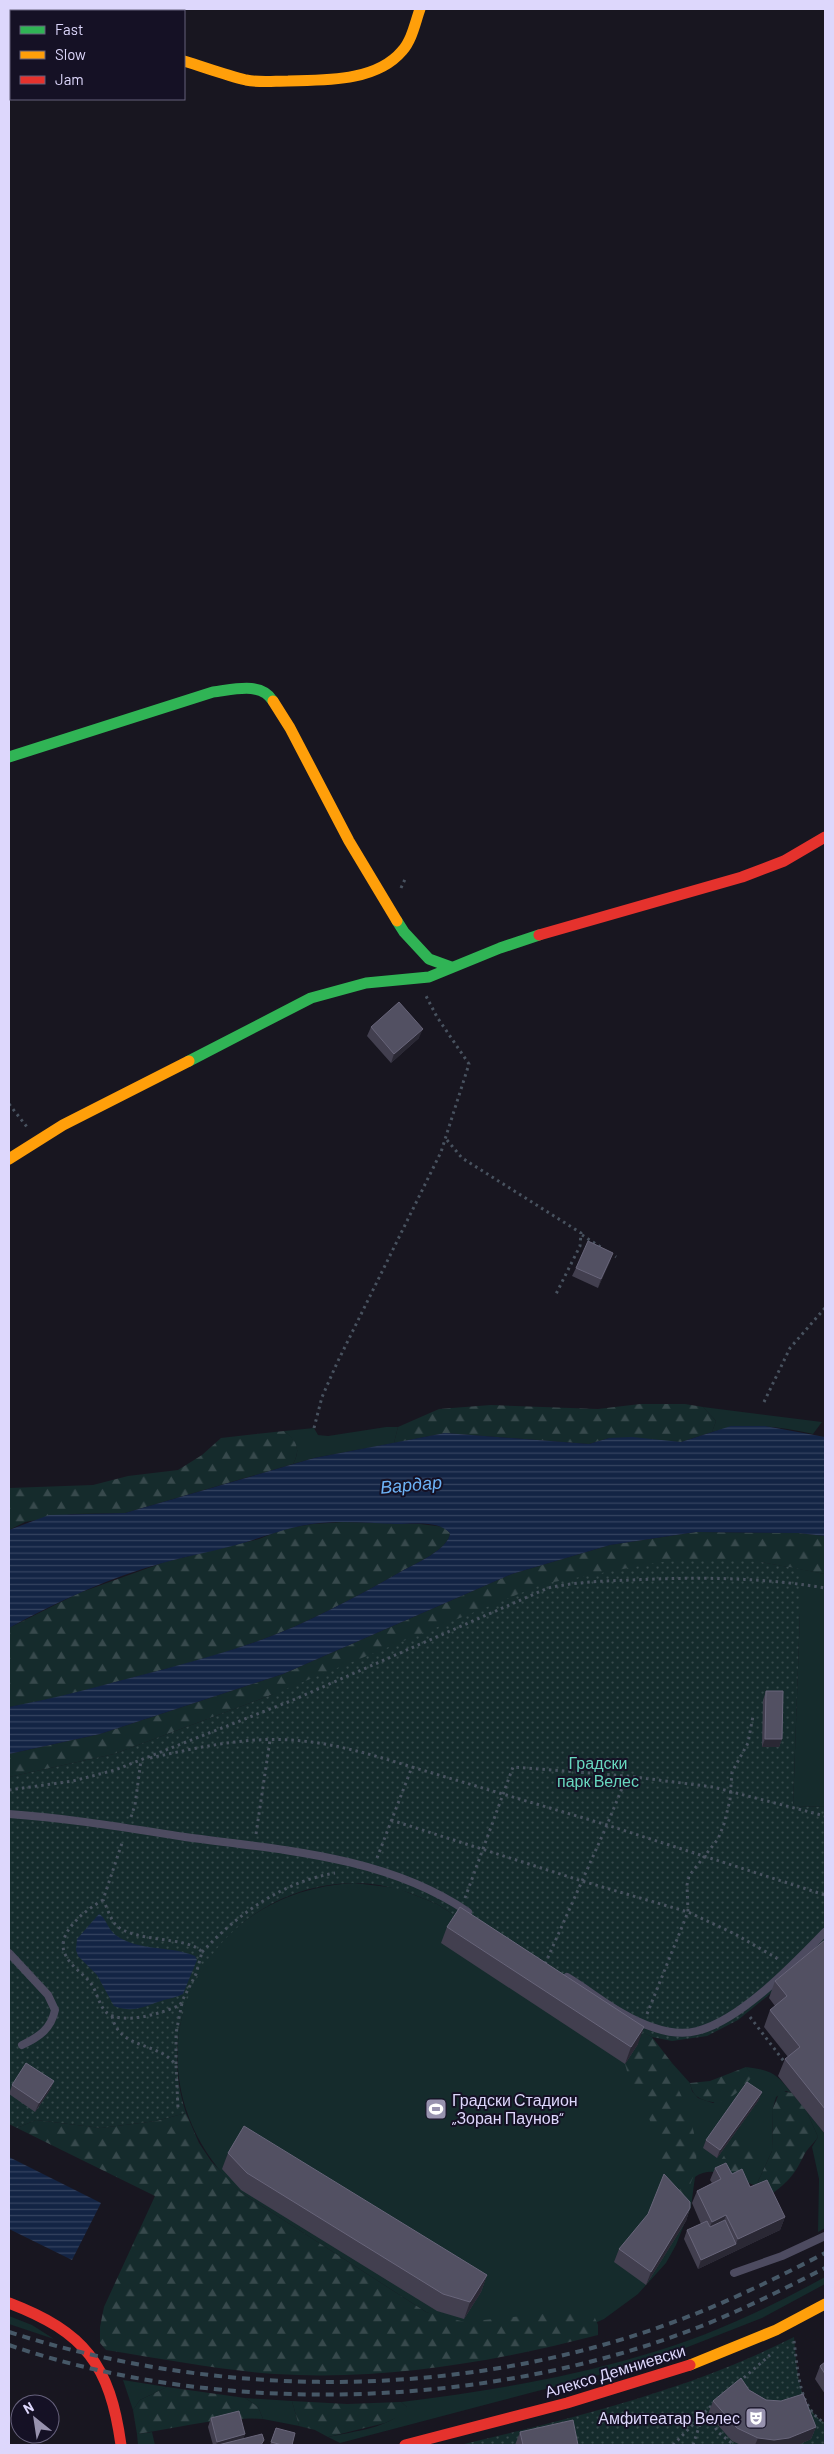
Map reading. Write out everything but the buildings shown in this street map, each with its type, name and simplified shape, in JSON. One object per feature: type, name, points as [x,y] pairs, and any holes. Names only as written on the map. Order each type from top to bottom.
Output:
[{"type":"street","points":[[185,61],[246,80],[262,82],[358,75],[391,62],[401,52],[409,40],[420,9]]},
{"type":"street","points":[[9,758],[213,692],[236,688],[264,691],[270,696],[290,728],[345,834],[404,932],[429,959],[451,967]]},
{"type":"street","points":[[9,1159],[37,1140],[295,1004],[328,992],[366,984],[417,980],[542,934],[742,876],[784,860],[825,837]]},
{"type":"street","points":[[9,2303],[50,2321],[76,2340],[91,2355],[110,2387],[118,2415],[121,2443]]},
{"type":"street","name":"Алексо Демниевски","points":[[405,2445],[589,2397],[679,2370],[754,2340],[825,2304]]},
{"type":"lane","points":[[9,1814],[127,1828],[254,1847],[373,1868],[410,1881],[461,1908],[475,1918]]},
{"type":"lane","points":[[545,1964],[643,2024],[670,2032],[696,2032],[721,2021],[742,2007],[791,1967],[825,1932]]},
{"type":"lane","points":[[9,1953],[48,1995],[55,2010],[44,2032],[22,2044]]},
{"type":"lane","points":[[734,2273],[782,2256],[825,2236]]},
{"type":"path","points":[[314,1428],[322,1397],[336,1362],[360,1320],[447,1140],[469,1064],[437,1017],[417,980]]},
{"type":"path","points":[[9,1104],[37,1140]]},
{"type":"path","points":[[447,1140],[462,1158],[579,1231],[582,1235],[616,1257]]},
{"type":"path","points":[[555,1296],[580,1246],[582,1235]]},
{"type":"path","points":[[764,1402],[790,1348],[825,1308]]},
{"type":"path","points":[[9,1790],[96,1776],[141,1760],[293,1700],[548,1588],[585,1582],[682,1577],[787,1581],[825,1588]]},
{"type":"path","points":[[643,2024],[688,1912],[687,1885],[689,1876],[706,1856],[722,1832],[728,1810],[732,1772],[748,1743],[753,1716]]},
{"type":"path","points":[[141,1760],[229,1743],[270,1740],[291,1740],[339,1747],[608,1825],[825,1895]]},
{"type":"path","points":[[254,1847],[270,1740]]},
{"type":"path","points":[[141,1760],[135,1805],[103,1900],[88,1910],[73,1924],[64,1939],[62,1948],[70,1962],[92,1985],[106,2011],[112,2016],[117,2029],[127,2040],[155,2048],[176,2064]]},
{"type":"path","points":[[373,1868],[412,1767]]},
{"type":"path","points":[[461,1908],[484,1850],[512,1767],[627,1776],[713,1787],[825,1816]]},
{"type":"path","points":[[545,1964],[608,1825],[627,1776]]},
{"type":"path","points":[[392,1820],[582,1882],[688,1912],[735,1934],[791,1967]]},
{"type":"path","points":[[178,2109],[176,2033],[183,2002],[196,1974],[202,1952],[239,1917],[264,1900],[309,1879],[342,1872]]},
{"type":"path","points":[[103,1900],[115,1924],[124,1930],[158,1940],[193,1946],[202,1952]]},
{"type":"path","points":[[112,2016],[149,2016],[183,2002]]},
{"type":"path","points":[[742,2007],[788,2066]]},
{"type":"path","points":[[794,2337],[802,2392],[813,2416],[825,2423]]},
{"type":"path","points":[[733,2387],[776,2350]]},
{"type":"path","points":[[674,2445],[704,2412],[718,2400]]},
{"type":"path","points":[[693,2445],[704,2412]]},
{"type":"path","points":[[704,2412],[719,2433],[734,2445]]},
{"type":"green space","points":[[640,1404],[685,1404],[703,1407],[716,1421],[712,1432],[681,1442],[609,1438],[589,1444],[445,1433],[394,1443],[398,1427],[439,1409],[491,1405],[598,1409]]},
{"type":"green space","points":[[703,1407],[822,1422],[813,1434],[762,1426],[737,1427],[712,1432],[716,1421]]},
{"type":"green space","points":[[386,1427],[398,1427],[394,1443],[314,1458],[293,1464],[297,1454],[295,1442],[284,1431],[314,1428],[318,1435],[328,1436]]},
{"type":"green space","points":[[284,1431],[295,1442],[297,1454],[293,1464],[125,1513],[72,1514],[25,1522],[9,1530],[9,1488],[93,1485],[128,1476],[178,1470],[202,1455],[221,1438]]},
{"type":"green space","points":[[343,1522],[420,1524],[444,1527],[450,1533],[444,1545],[423,1560],[332,1609],[277,1634],[227,1652],[70,1694],[9,1707],[9,1628],[79,1593],[165,1562],[259,1539],[284,1529],[313,1524]]},
{"type":"green space","points":[[696,1532],[798,1533],[825,1536],[825,1574],[761,1562],[271,1695],[114,1754],[9,1777],[9,1754],[100,1734],[283,1674],[512,1574],[610,1545]]},
{"type":"green space","name":"Градски парк Велес","points":[[714,1559],[761,1562],[800,1569],[793,1806],[825,1807],[825,1949],[738,2020],[707,2036],[672,2041],[652,2037],[623,2023],[437,1904],[406,1892],[375,1884],[353,1883],[310,1889],[272,1904],[238,1927],[211,1956],[191,1991],[179,2029],[177,2070],[186,2113],[156,2121],[101,2128],[36,2120],[17,2128],[9,2124],[9,1777],[114,1754],[271,1695],[543,1584],[660,1562]]},
{"type":"green space","points":[[800,1569],[825,1574],[825,1807],[793,1806]]},
{"type":"green space","name":"Градски Стадион „Зоран Паунов“","points":[[354,1883],[397,1888],[437,1904],[623,2023],[667,2067],[672,2063],[690,2083],[692,2091],[698,2098],[713,2103],[752,2076],[746,2067],[767,2071],[777,2077],[792,2093],[786,2091],[776,2097],[773,2108],[772,2151],[756,2186],[717,2172],[702,2173],[695,2177],[691,2207],[676,2245],[666,2263],[638,2294],[604,2319],[586,2327],[504,2339],[426,2312],[240,2192],[203,2146],[182,2096],[178,2046],[188,1997],[212,1954],[248,1919],[296,1894]]},
{"type":"green space","points":[[582,2001],[652,2037],[672,2063],[667,2068],[683,2099],[689,2116],[696,2151],[695,2168],[690,2185],[680,2199],[660,2187],[660,2156],[658,2143],[650,2121],[630,2080],[621,2056]]},
{"type":"green space","points":[[746,2067],[753,2076],[731,2097],[719,2102],[712,2102],[701,2099],[694,2094],[690,2083],[710,2081]]},
{"type":"green space","points":[[780,2091],[792,2093],[806,2110],[818,2137],[805,2153],[790,2178],[769,2196],[756,2186],[772,2151],[773,2108]]},
{"type":"green space","points":[[806,2110],[825,2134],[825,2228],[818,2232],[819,2179],[812,2147],[818,2137]]},
{"type":"green space","points":[[186,2113],[199,2143],[211,2161],[240,2192],[426,2312],[465,2322],[591,2309],[598,2325],[598,2335],[479,2361],[397,2372],[356,2375],[275,2374],[233,2370],[106,2350],[100,2343],[100,2327],[104,2307],[155,2196],[17,2128],[36,2120],[101,2128],[156,2121]]},
{"type":"green space","points":[[745,2136],[755,2144],[756,2157],[744,2170],[733,2174],[721,2160],[735,2140]]},
{"type":"green space","points":[[825,2277],[825,2284],[762,2318],[652,2361],[340,2443],[328,2437],[381,2425],[400,2414],[407,2407],[401,2402],[462,2394],[551,2378],[664,2349],[735,2322]]},
{"type":"green space","points":[[9,2316],[32,2325],[54,2339],[9,2324]]},
{"type":"green space","points":[[794,2337],[800,2385],[809,2407],[825,2423],[825,2445],[460,2445],[630,2401],[714,2372]]},
{"type":"green space","points":[[123,2380],[167,2387],[140,2400],[133,2410]]},
{"type":"green space","points":[[167,2387],[245,2398],[258,2407],[263,2419],[231,2419],[137,2434],[133,2410],[140,2400]]},
{"type":"green space","points":[[245,2398],[292,2401],[299,2426],[263,2419],[258,2407]]},
{"type":"green space","points":[[292,2401],[347,2404],[401,2402],[407,2407],[406,2413],[385,2423],[328,2437],[315,2430],[299,2426]]},
{"type":"green space","points":[[152,2432],[155,2445],[138,2445],[137,2434]]},
{"type":"water","name":"Вардар","points":[[731,1426],[765,1426],[825,1437],[825,1536],[798,1533],[696,1532],[610,1545],[512,1574],[283,1674],[100,1734],[9,1754],[9,1707],[72,1693],[212,1656],[277,1634],[332,1609],[423,1560],[444,1545],[450,1533],[432,1524],[344,1522],[302,1526],[145,1568],[105,1582],[66,1599],[9,1628],[9,1530],[49,1515],[125,1513],[314,1458],[445,1433],[589,1444],[609,1438],[632,1437],[681,1442]]},
{"type":"water","points":[[99,1914],[117,1936],[131,1943],[195,1956],[197,1960],[183,1994],[134,2009],[114,2006],[97,1975],[78,1956],[76,1950],[77,1939]]},
{"type":"water","points":[[9,2157],[101,2203],[72,2260],[9,2229]]},
{"type":"railway","points":[[9,2332],[90,2354],[173,2370],[256,2379],[341,2382],[425,2378],[508,2366],[591,2348],[671,2323],[710,2308],[768,2282],[825,2253]]},
{"type":"railway","points":[[9,2345],[91,2369],[177,2385],[266,2393],[355,2394],[445,2388],[533,2375],[618,2354],[699,2327],[763,2299],[825,2268]]},
{"type":"traffic: fast","points":[[9,757],[213,692],[246,688],[254,689],[268,695],[273,701]]},
{"type":"traffic: fast","points":[[397,921],[404,932],[429,959],[451,967]]},
{"type":"traffic: fast","points":[[189,1061],[311,998],[366,983],[429,977],[500,948],[539,935]]},
{"type":"traffic: slow","points":[[185,61],[251,81],[317,80],[364,74],[378,69],[402,51],[411,37],[420,9]]},
{"type":"traffic: slow","points":[[273,701],[290,728],[349,841],[397,921]]},
{"type":"traffic: slow","points":[[9,1159],[63,1125],[189,1061]]},
{"type":"traffic: slow","points":[[690,2365],[776,2330],[825,2304]]},
{"type":"traffic: jam","points":[[539,935],[742,877],[784,861],[825,837]]},
{"type":"traffic: jam","points":[[9,2303],[57,2326],[75,2340],[89,2355],[101,2373],[110,2393],[121,2445]]},
{"type":"traffic: jam","points":[[405,2445],[567,2403],[690,2365]]},
{"type":"place","name":"Градски Стадион „Зоран Паунов“","points":[[436,2109]]},
{"type":"place","name":"Амфитеатар Велес","points":[[756,2418]]}]
